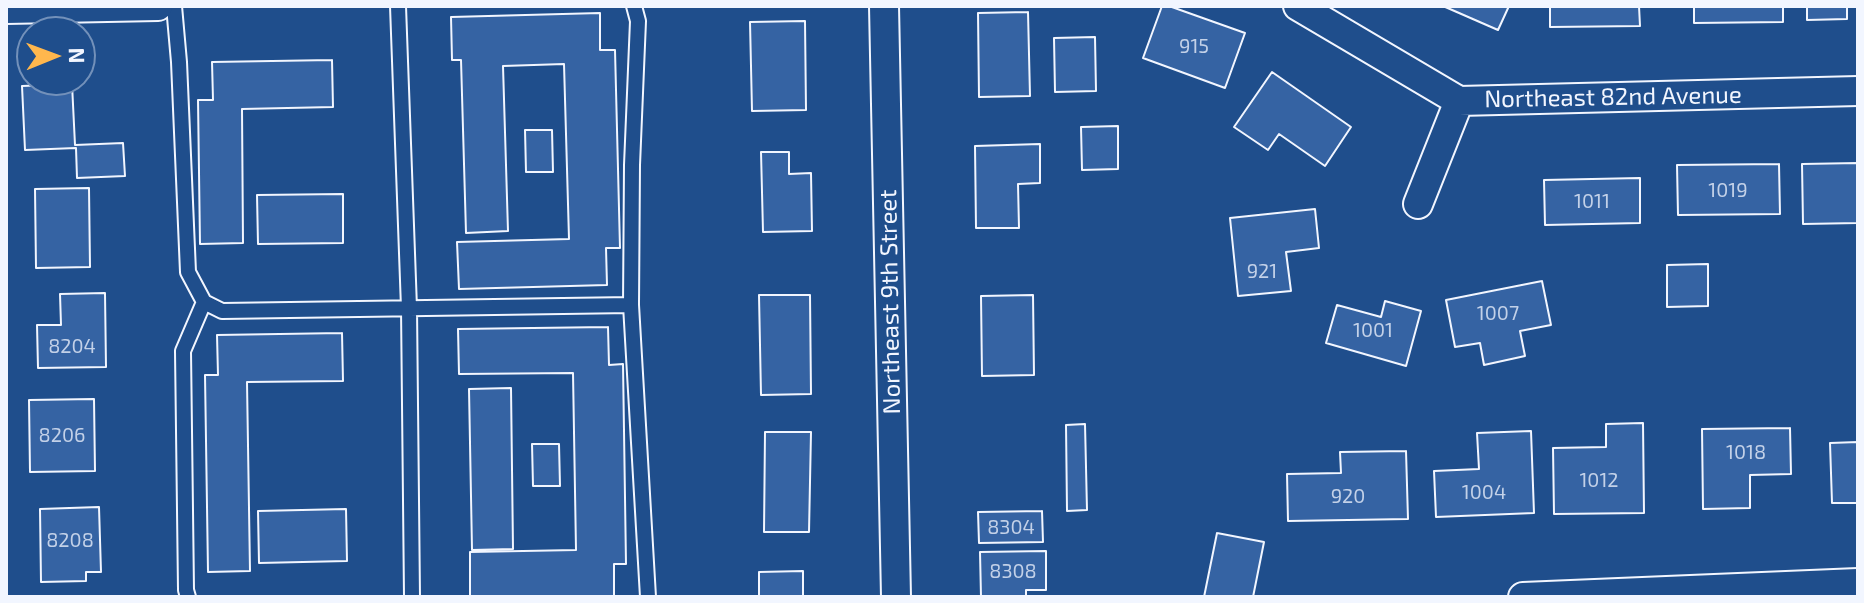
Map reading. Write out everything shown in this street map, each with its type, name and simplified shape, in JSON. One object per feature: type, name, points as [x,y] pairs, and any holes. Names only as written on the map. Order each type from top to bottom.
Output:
[{"type":"street","points":[[6,9],[158,6]]},
{"type":"street","name":"Northeast 9th Street","points":[[884,6],[896,597]]},
{"type":"street","name":"Northeast 82nd Avenue","points":[[1298,6],[1459,101],[1858,91]]},
{"type":"street","points":[[1418,204],[1459,101]]},
{"type":"street","points":[[1523,597],[1714,593],[1858,583]]},
{"type":"lane","points":[[174,6],[188,272],[204,302],[222,311],[631,305]]},
{"type":"lane","points":[[398,6],[409,308],[412,597]]},
{"type":"lane","points":[[634,6],[638,21],[632,165],[631,305],[648,597]]},
{"type":"lane","points":[[188,597],[183,351],[204,302]]},
{"type":"building","points":[[1162,6],[1245,33],[1225,88],[1143,58]]},
{"type":"building","points":[[1443,6],[1509,6],[1498,30]]},
{"type":"building","points":[[1550,6],[1639,6],[1640,26],[1550,27]]},
{"type":"building","points":[[1694,6],[1783,6],[1783,22],[1694,23]]},
{"type":"building","points":[[1807,6],[1847,6],[1847,19],[1807,20]]},
{"type":"building","points":[[1028,12],[1030,96],[979,97],[978,13]]},
{"type":"building","points":[[600,13],[600,50],[615,50],[620,248],[606,248],[607,285],[459,289],[457,242],[569,239],[564,64],[503,66],[508,231],[466,233],[461,60],[452,60],[451,17]]},
{"type":"building","points":[[805,21],[806,110],[752,111],[750,22]]},
{"type":"building","points":[[1095,37],[1096,91],[1055,92],[1054,38]]},
{"type":"building","points":[[332,60],[333,107],[242,109],[243,243],[200,244],[198,100],[213,100],[212,62]]},
{"type":"building","points":[[1272,72],[1351,127],[1325,166],[1279,134],[1268,150],[1234,127]]},
{"type":"building","points":[[22,96],[73,96],[75,145],[123,143],[125,176],[77,178],[76,148],[25,150]]},
{"type":"building","points":[[1118,126],[1118,169],[1082,170],[1081,127]]},
{"type":"building","points":[[525,130],[552,130],[553,172],[526,172]]},
{"type":"building","points":[[1040,144],[1040,183],[1018,184],[1019,228],[976,228],[975,146]]},
{"type":"building","points":[[761,152],[789,152],[789,174],[811,173],[812,231],[763,232]]},
{"type":"building","points":[[1858,163],[1858,223],[1803,224],[1802,164]]},
{"type":"building","points":[[1779,164],[1780,214],[1678,215],[1677,165]]},
{"type":"building","points":[[1640,178],[1640,223],[1545,225],[1544,180]]},
{"type":"building","points":[[89,188],[90,267],[36,268],[35,189]]},
{"type":"building","points":[[343,194],[343,243],[258,244],[257,195]]},
{"type":"building","points":[[1315,209],[1319,248],[1286,252],[1291,291],[1238,296],[1230,218]]},
{"type":"building","points":[[1708,264],[1708,306],[1667,307],[1667,265]]},
{"type":"building","points":[[1542,281],[1551,325],[1520,331],[1525,356],[1484,365],[1480,343],[1455,347],[1446,300]]},
{"type":"building","points":[[105,293],[106,367],[38,368],[37,325],[61,325],[60,294]]},
{"type":"building","points":[[759,295],[810,295],[811,394],[761,395]]},
{"type":"building","points":[[1033,295],[1034,375],[982,376],[981,296]]},
{"type":"building","points":[[1385,301],[1421,311],[1406,366],[1326,343],[1337,305],[1381,317]]},
{"type":"building","points":[[608,327],[609,365],[623,364],[626,564],[614,564],[614,597],[470,597],[470,552],[576,550],[573,373],[459,374],[458,329]]},
{"type":"building","points":[[342,333],[343,381],[247,382],[250,571],[208,572],[205,375],[218,375],[217,335]]},
{"type":"building","points":[[511,388],[513,549],[472,550],[469,389]]},
{"type":"building","points":[[94,399],[95,471],[30,472],[29,400]]},
{"type":"building","points":[[1643,423],[1644,513],[1554,514],[1553,448],[1606,447],[1606,424]]},
{"type":"building","points":[[1085,424],[1087,510],[1067,511],[1066,425]]},
{"type":"building","points":[[1790,428],[1791,474],[1750,475],[1750,508],[1703,509],[1702,429]]},
{"type":"building","points":[[1531,431],[1534,513],[1436,517],[1434,471],[1479,469],[1477,433]]},
{"type":"building","points":[[765,432],[811,432],[809,532],[764,532]]},
{"type":"building","points":[[1858,442],[1858,503],[1832,503],[1830,443]]},
{"type":"building","points":[[532,444],[559,444],[560,486],[533,486]]},
{"type":"building","points":[[1406,451],[1408,519],[1288,521],[1287,474],[1341,473],[1340,452]]},
{"type":"building","points":[[99,507],[101,572],[86,572],[86,581],[41,582],[40,509]]},
{"type":"building","points":[[346,509],[347,561],[259,563],[258,511]]},
{"type":"building","points":[[1042,511],[1043,542],[979,543],[978,512]]},
{"type":"building","points":[[1217,533],[1264,542],[1253,597],[1204,597]]},
{"type":"building","points":[[1046,551],[1046,590],[1026,590],[1026,597],[981,597],[980,552]]},
{"type":"building","points":[[803,571],[803,597],[759,597],[759,572]]}]
